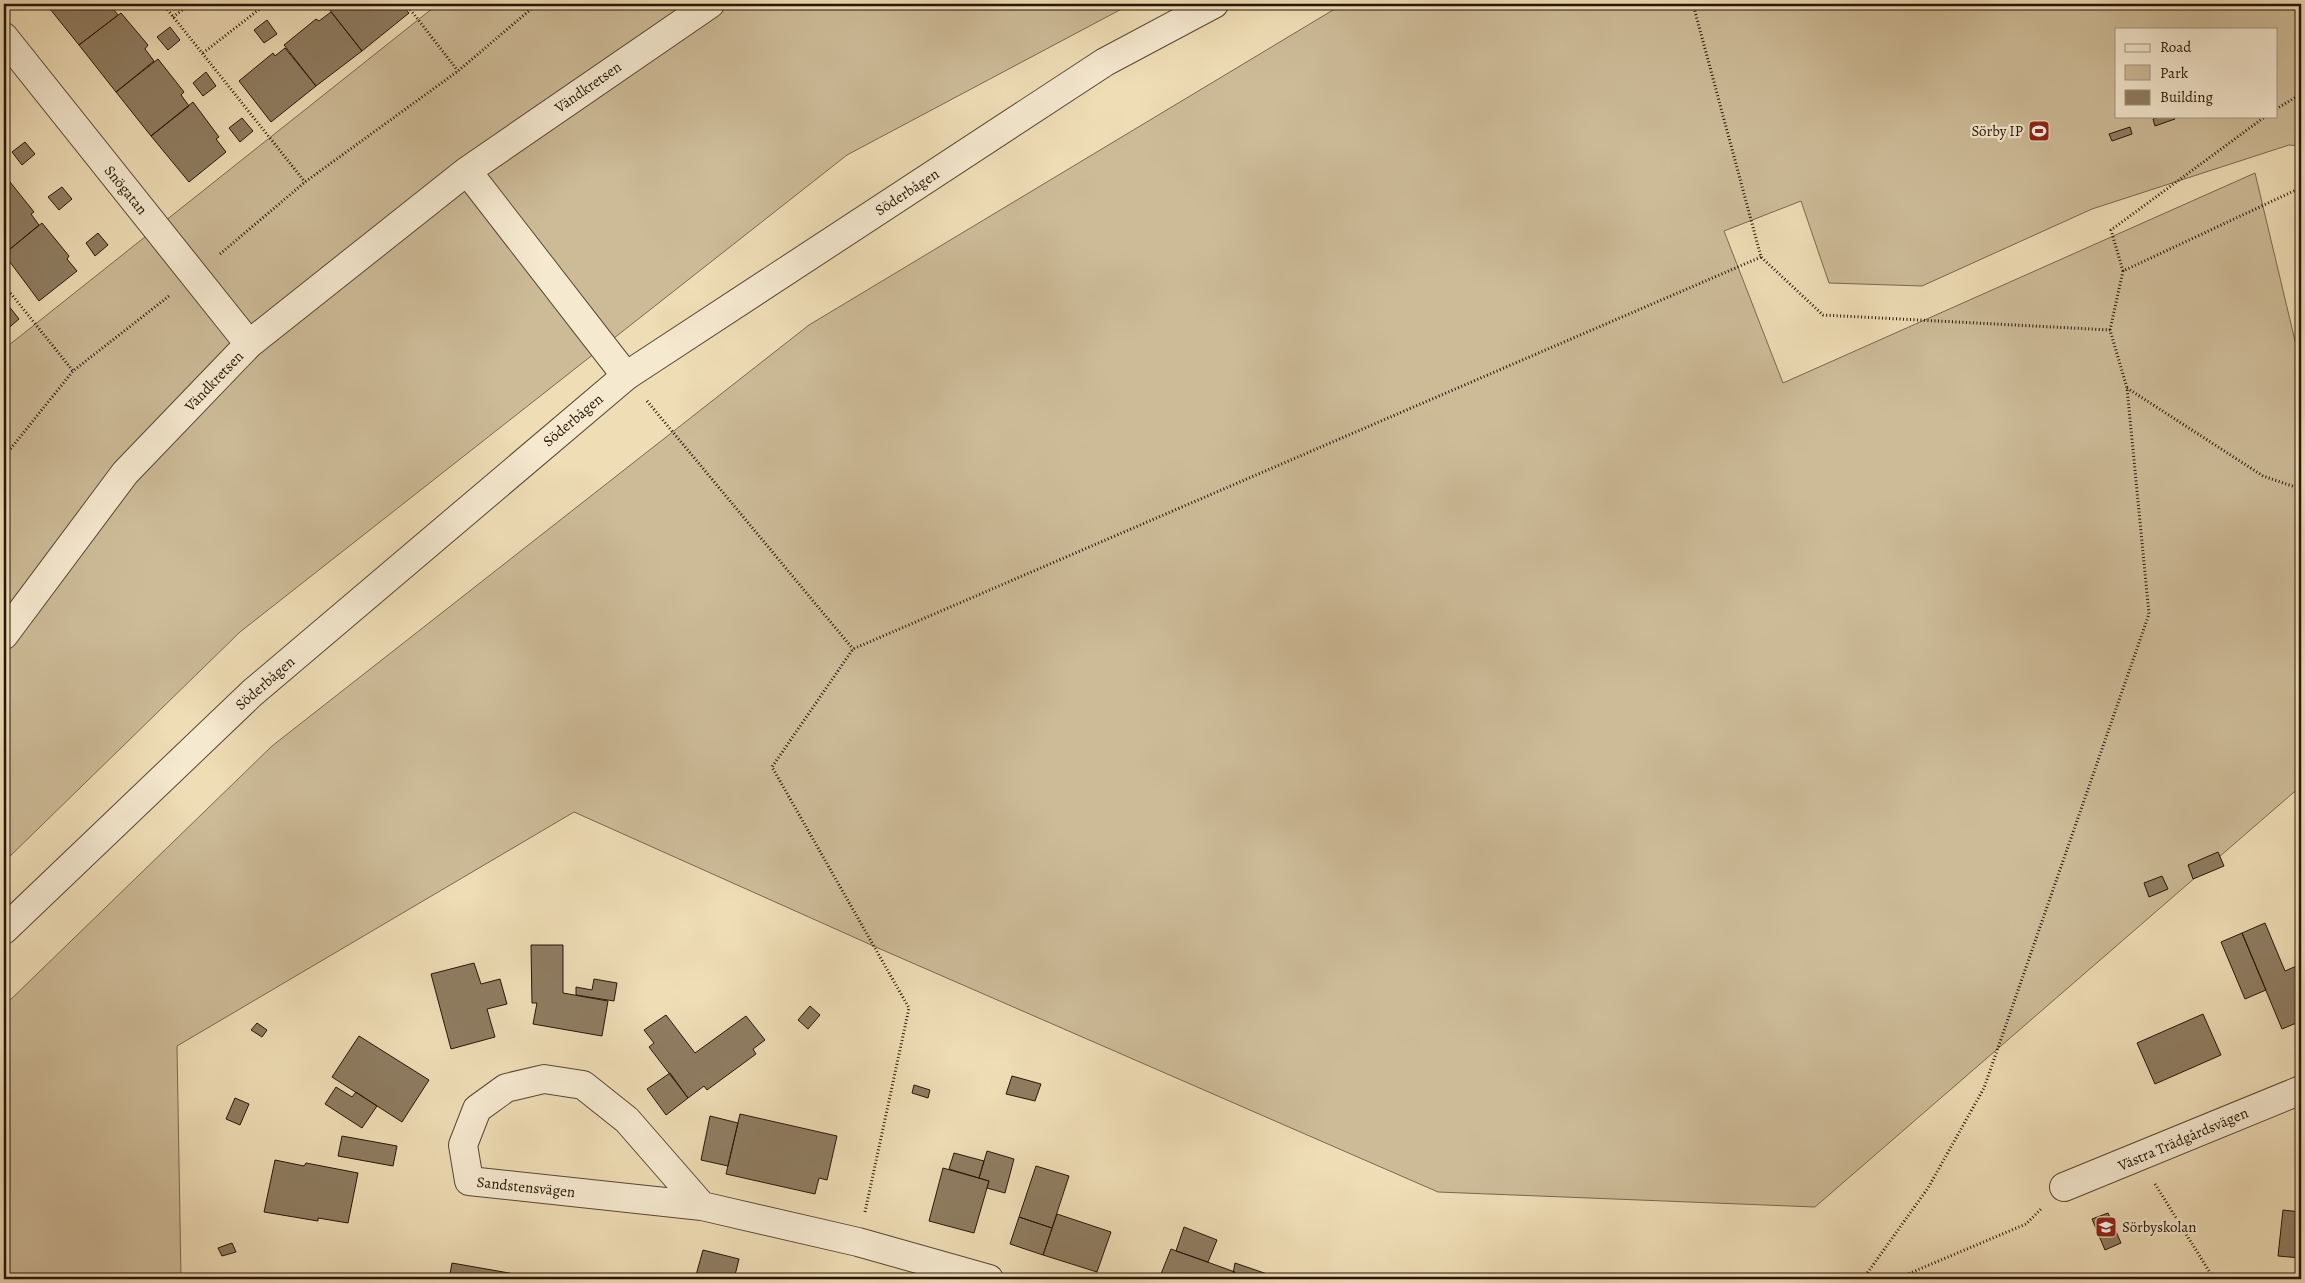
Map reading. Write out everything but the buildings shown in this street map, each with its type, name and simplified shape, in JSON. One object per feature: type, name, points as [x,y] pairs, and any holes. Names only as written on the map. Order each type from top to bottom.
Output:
[{"type":"street","name":"Vändkretsen","points":[[4,635],[125,473],[249,344],[467,171],[710,4]]},
{"type":"street","name":"Söderbågen","points":[[4,930],[252,693],[626,376],[1105,62],[1214,4]]},
{"type":"street","name":"Snögatan","points":[[4,37],[249,344]]},
{"type":"street","points":[[467,171],[626,376]]},
{"type":"street","name":"Sandstensvägen","points":[[702,1206],[627,1120],[583,1085],[544,1079],[506,1088],[477,1109],[463,1144],[469,1181],[702,1206],[858,1242],[989,1279]]},
{"type":"street","name":"Västra Trädgårdsvägen","points":[[2064,1187],[2301,1090]]},
{"type":"path","points":[[163,4],[305,182]]},
{"type":"path","points":[[173,17],[190,4]]},
{"type":"path","points":[[203,53],[266,4]]},
{"type":"path","points":[[406,4],[458,71]]},
{"type":"path","points":[[4,457],[73,371],[195,276],[305,182],[458,71],[537,4]]},
{"type":"path","points":[[1693,4],[1761,258],[1823,315],[2110,330]]},
{"type":"path","points":[[2278,108],[2301,94]]},
{"type":"path","points":[[1863,1279],[1928,1188],[1984,1088],[2149,614],[2127,388],[2110,330],[2123,271],[2111,230],[2263,118]]},
{"type":"path","points":[[2123,271],[2296,190],[2301,190]]},
{"type":"path","points":[[858,1242],[908,1008],[772,767],[852,649],[1761,258]]},
{"type":"path","points":[[4,284],[73,371]]},
{"type":"path","points":[[626,376],[852,649]]},
{"type":"path","points":[[2127,388],[2263,476],[2301,489]]},
{"type":"path","points":[[2139,1157],[2214,1279]]},
{"type":"path","points":[[1896,1279],[2026,1224],[2064,1187]]},
{"type":"green space","points":[[438,4],[1131,4],[847,155],[240,632],[4,862],[4,349]]},
{"type":"green space","points":[[1343,4],[2301,4],[2301,146],[2289,145],[2092,209],[1922,286],[1829,283],[1801,201],[1724,231],[1783,383],[2255,173],[2301,366],[2301,786],[1815,1207],[1438,1192],[878,948],[574,812],[177,1046],[181,1279],[4,1279],[4,1006],[272,746],[809,325]]},
{"type":"place","name":"Sörby IP","points":[[2039,131]]},
{"type":"place","name":"Sörbyskolan","points":[[2106,1227]]}]
